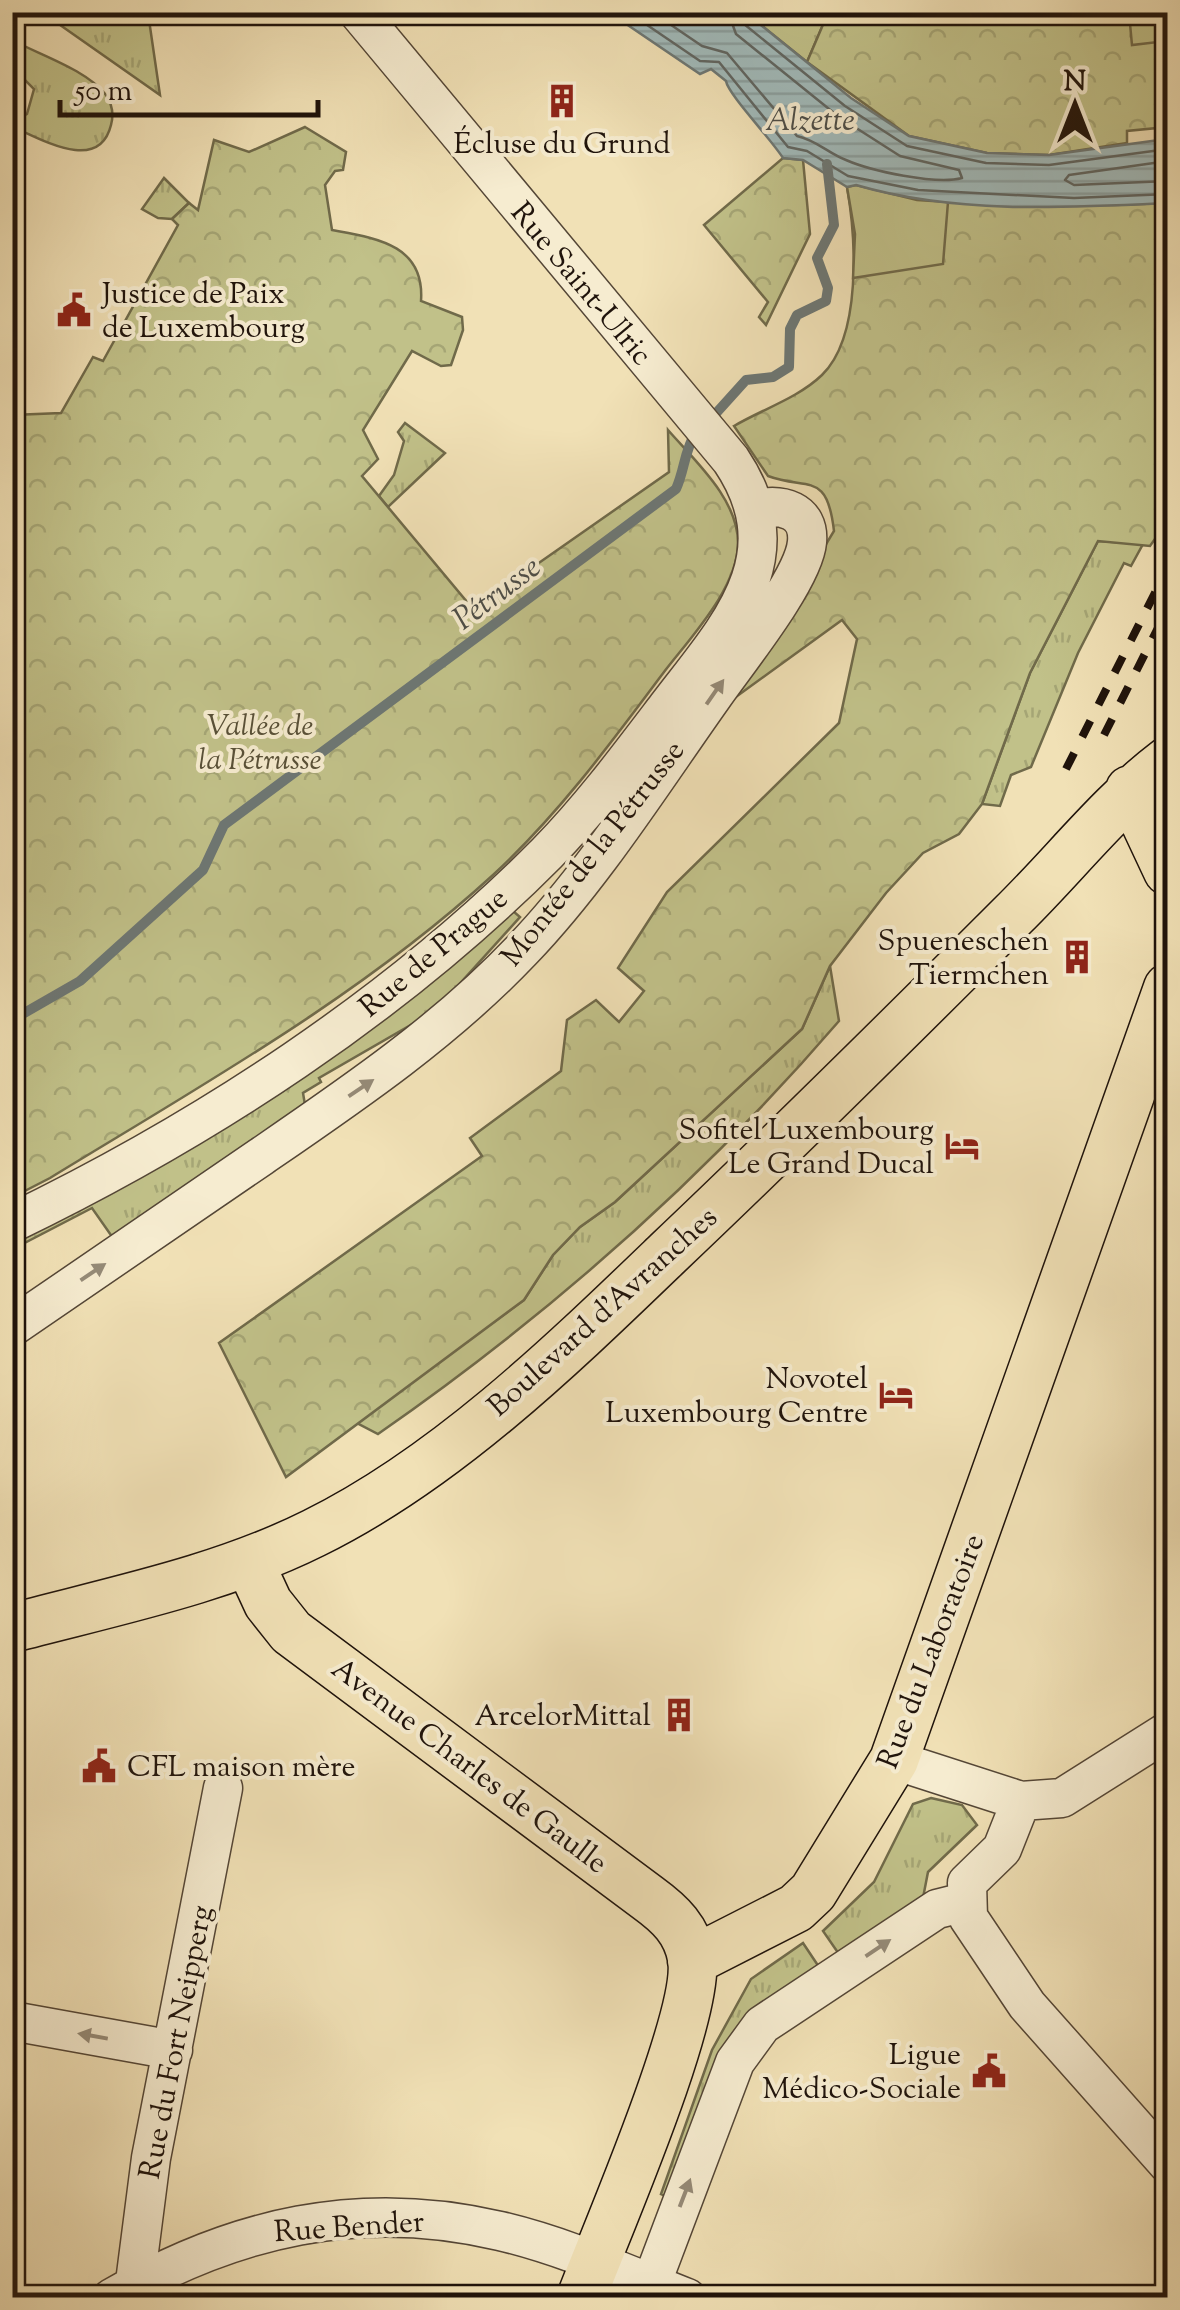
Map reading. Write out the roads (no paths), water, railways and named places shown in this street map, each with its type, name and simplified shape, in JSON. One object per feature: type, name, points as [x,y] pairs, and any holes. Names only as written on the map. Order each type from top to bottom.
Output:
[{"type":"main road","name":"Boulevard d'Avranches","points":[[12,1628],[250,1564],[318,1532],[396,1484],[563,1354],[984,945],[1130,790],[1168,760]]},
{"type":"main road","points":[[1130,790],[1168,871]]},
{"type":"main road","name":"Rue du Laboratoire","points":[[692,1961],[796,1908],[813,1892],[894,1760],[1168,988]]},
{"type":"main road","name":"Avenue Charles de Gaulle","points":[[250,1564],[268,1603],[292,1632],[667,1912],[686,1934],[692,1961]]},
{"type":"main road","points":[[588,2280],[679,2032],[692,1961]]},
{"type":"street","name":"Rue Saint-Ulric","points":[[358,12],[730,460],[756,509],[760,551],[756,572]]},
{"type":"street","name":"Montée de la Pétrusse","points":[[12,1327],[377,1078],[446,1022],[524,949],[700,714],[775,608],[800,562],[807,548],[801,518],[789,508],[774,504],[756,509]]},
{"type":"street","name":"Rue de Prague","points":[[12,1223],[177,1132],[300,1055],[405,980],[478,920],[550,850],[612,779],[704,658],[756,572]]},
{"type":"street","points":[[894,1760],[1021,1801],[1062,1798],[1168,1730]]},
{"type":"street","name":"Rue du Fort Neipperg","points":[[127,2293],[223,1788]]},
{"type":"street","points":[[1021,1801],[1002,1849],[967,1884],[968,1917],[1027,2005],[1168,2164]]},
{"type":"street","points":[[649,2291],[735,2062],[762,2026],[936,1909],[965,1902]]},
{"type":"street","points":[[12,2021],[173,2050]]},
{"type":"street","name":"Rue Bender","points":[[127,2293],[195,2254],[265,2230],[387,2218],[499,2231],[588,2280],[687,2298]]},
{"type":"water","name":"Alzette","points":[[610,13],[746,13],[851,98],[909,136],[987,153],[1049,155],[1167,139],[1167,203],[1010,207],[932,201],[856,185],[847,187],[803,160],[783,158],[726,81],[711,69],[700,74]]},
{"type":"waterway","name":"Pétrusse","points":[[709,421],[746,380],[773,377],[789,367],[790,329],[797,315],[826,301],[828,288],[817,258],[834,225],[827,164]]},
{"type":"waterway","name":"Pétrusse","points":[[12,1020],[80,981],[203,870],[224,825],[676,489],[696,432]]},
{"type":"railway","points":[[1066,769],[1168,567]]},
{"type":"railway","points":[[1104,735],[1168,608]]},
{"type":"place","name":"Écluse du Grund","points":[[562,101]]},
{"type":"place","name":"Justice de Paix de Luxembourg","points":[[74,310]]},
{"type":"place","name":"Spueneschen Tiermchen","points":[[1077,957]]},
{"type":"place","name":"Sofitel Luxembourg Le Grand Ducal","points":[[962,1146]]},
{"type":"place","name":"Novotel Luxembourg Centre","points":[[896,1395]]},
{"type":"place","name":"ArcelorMittal","points":[[679,1715]]},
{"type":"place","name":"CFL maison mère","points":[[99,1766]]},
{"type":"place","name":"Ligue Médico-Sociale","points":[[989,2071]]},
{"type":"park label","name":"Vallée de la Pétrusse","points":[[260,742]]}]
